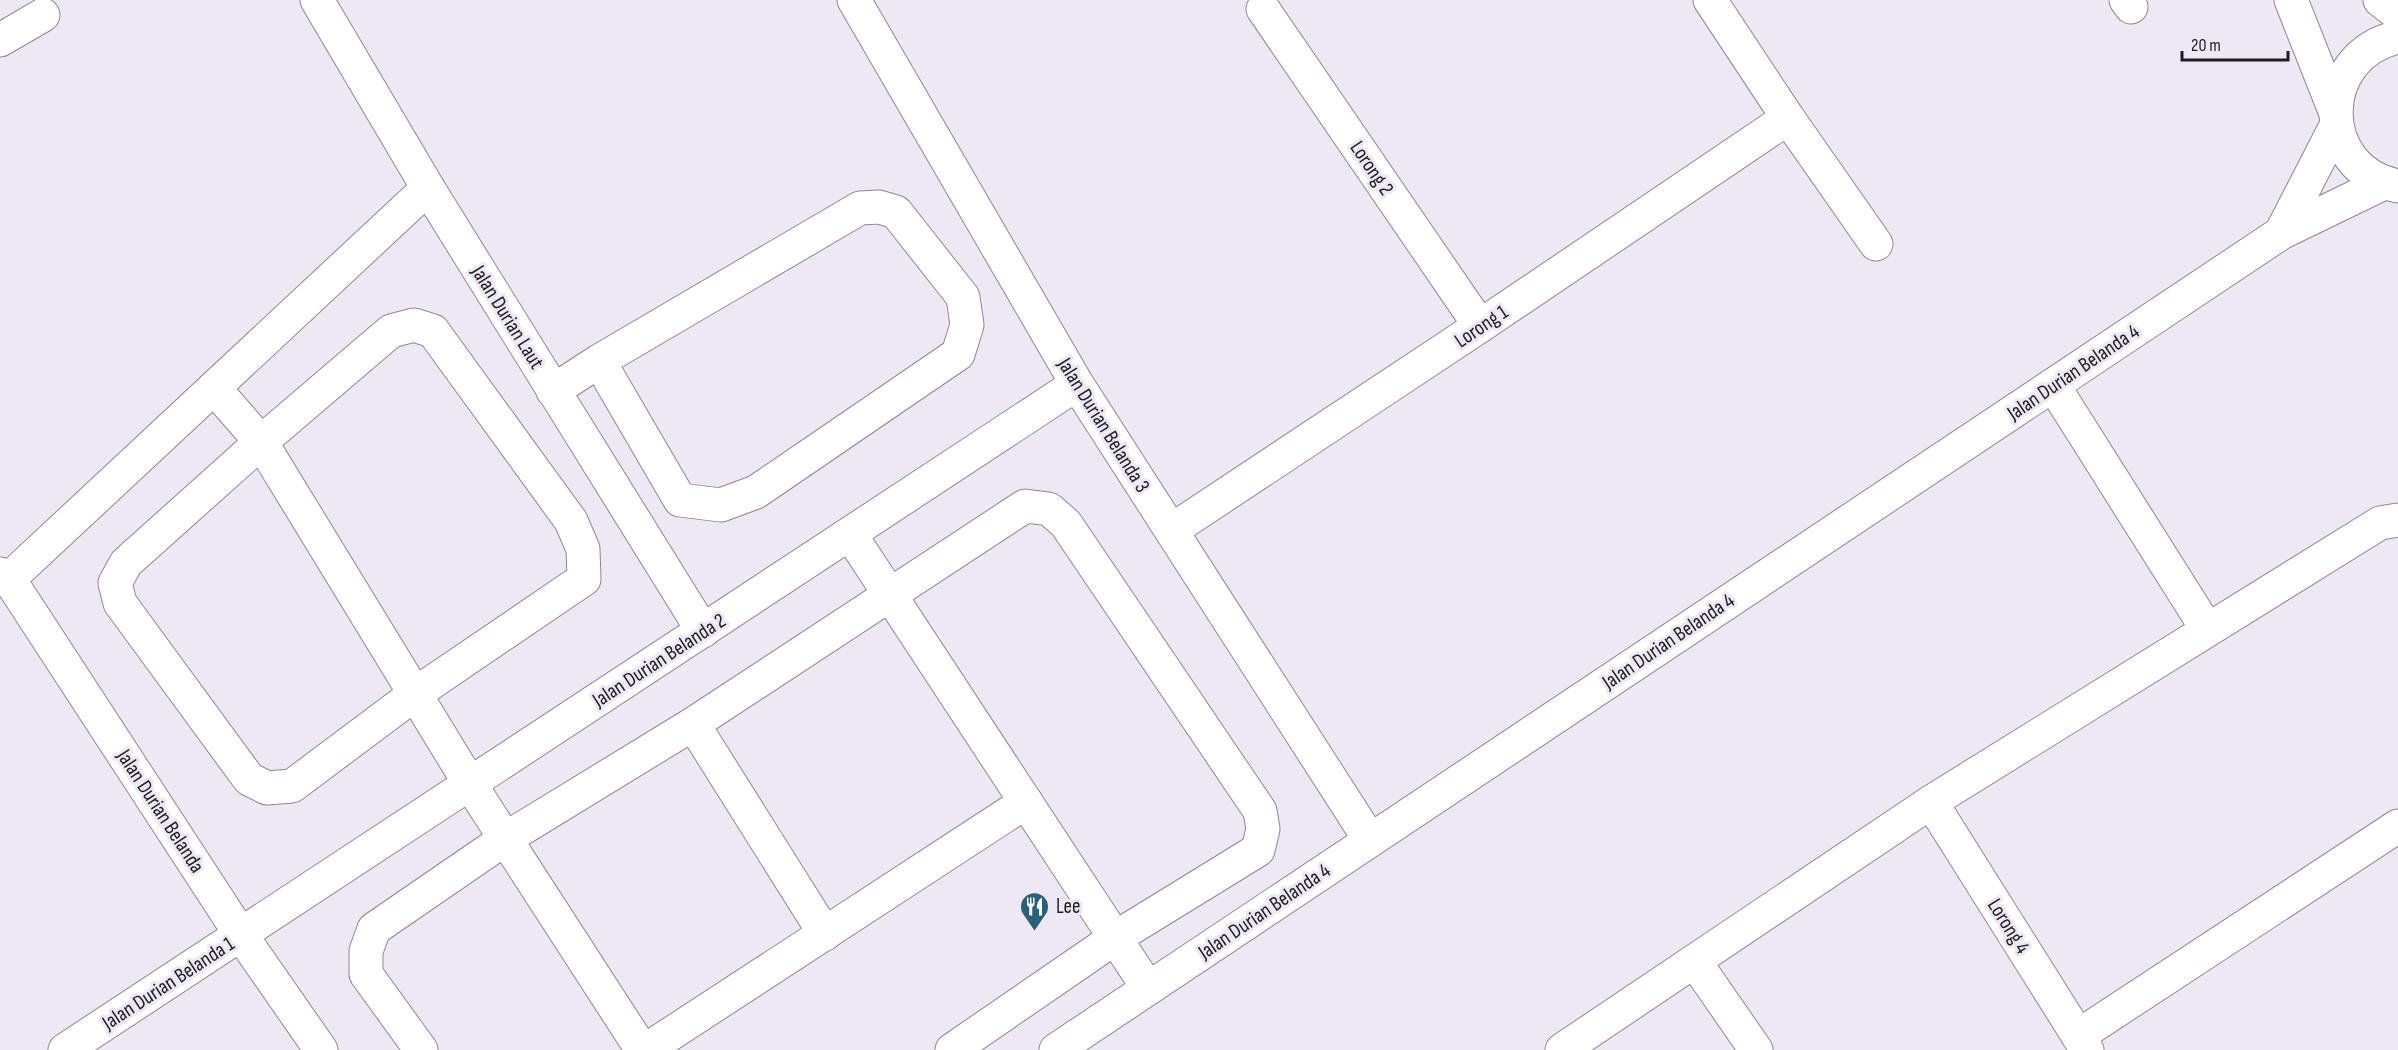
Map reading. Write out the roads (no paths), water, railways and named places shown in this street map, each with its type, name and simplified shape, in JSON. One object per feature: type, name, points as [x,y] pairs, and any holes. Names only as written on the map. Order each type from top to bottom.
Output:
[{"type":"street","name":"Jalan Durian Laut","points":[[318,0],[428,188],[703,631]]},
{"type":"street","name":"Jalan Durian Belanda 3","points":[[854,0],[1077,384],[1370,840]]},
{"type":"street","points":[[1710,0],[1788,118],[1876,244]]},
{"type":"street","points":[[2291,0],[2345,150],[2362,170],[2394,186]]},
{"type":"street","points":[[2380,0],[2398,14]]},
{"type":"street","name":"Lorong 2","points":[[1263,9],[1480,326]]},
{"type":"street","points":[[0,40],[43,15]]},
{"type":"street","points":[[2281,233],[2335,119],[2338,89],[2349,69],[2364,52],[2384,40],[2398,37]]},
{"type":"street","name":"Lorong 1","points":[[1172,530],[1788,118]]},
{"type":"street","name":"Jalan Durian Belanda 4","points":[[1056,1050],[2281,233],[2394,186]]},
{"type":"street","points":[[4,577],[214,388],[428,188]]},
{"type":"street","points":[[553,391],[599,361],[860,208],[879,207],[896,212],[963,297],[967,326],[958,354],[756,492],[721,505],[680,500],[599,361]]},
{"type":"street","points":[[414,325],[433,331],[571,521],[583,549],[584,579],[415,694],[292,786],[267,788],[249,779],[120,603],[115,583],[126,563],[261,442],[391,331],[414,325]]},
{"type":"street","name":"Jalan Durian Belanda 2","points":[[241,935],[1077,384]]},
{"type":"street","points":[[2053,385],[2207,630]]},
{"type":"street","points":[[214,388],[261,442],[470,784],[644,1050],[1026,802]]},
{"type":"street","points":[[421,1050],[366,974],[366,951],[374,929],[505,839],[693,724],[1025,506],[1049,509],[1066,524],[1260,811],[1263,829],[1258,850],[1115,938],[952,1050]]},
{"type":"street","points":[[1562,1050],[1930,802],[2380,523],[2398,520]]},
{"type":"street","points":[[850,534],[1148,988]]},
{"type":"street","name":"Jalan Durian Belanda","points":[[4,577],[241,935],[321,1050]]},
{"type":"street","points":[[693,724],[825,934]]},
{"type":"street","name":"Lorong 4","points":[[1930,802],[2082,1043]]},
{"type":"street","points":[[2082,1043],[2398,826]]},
{"type":"street","name":"Jalan Durian Belanda 1","points":[[65,1050],[241,935]]},
{"type":"street","points":[[1695,962],[1756,1050]]},
{"type":"place","name":"Lee","points":[[1035,932]]}]
